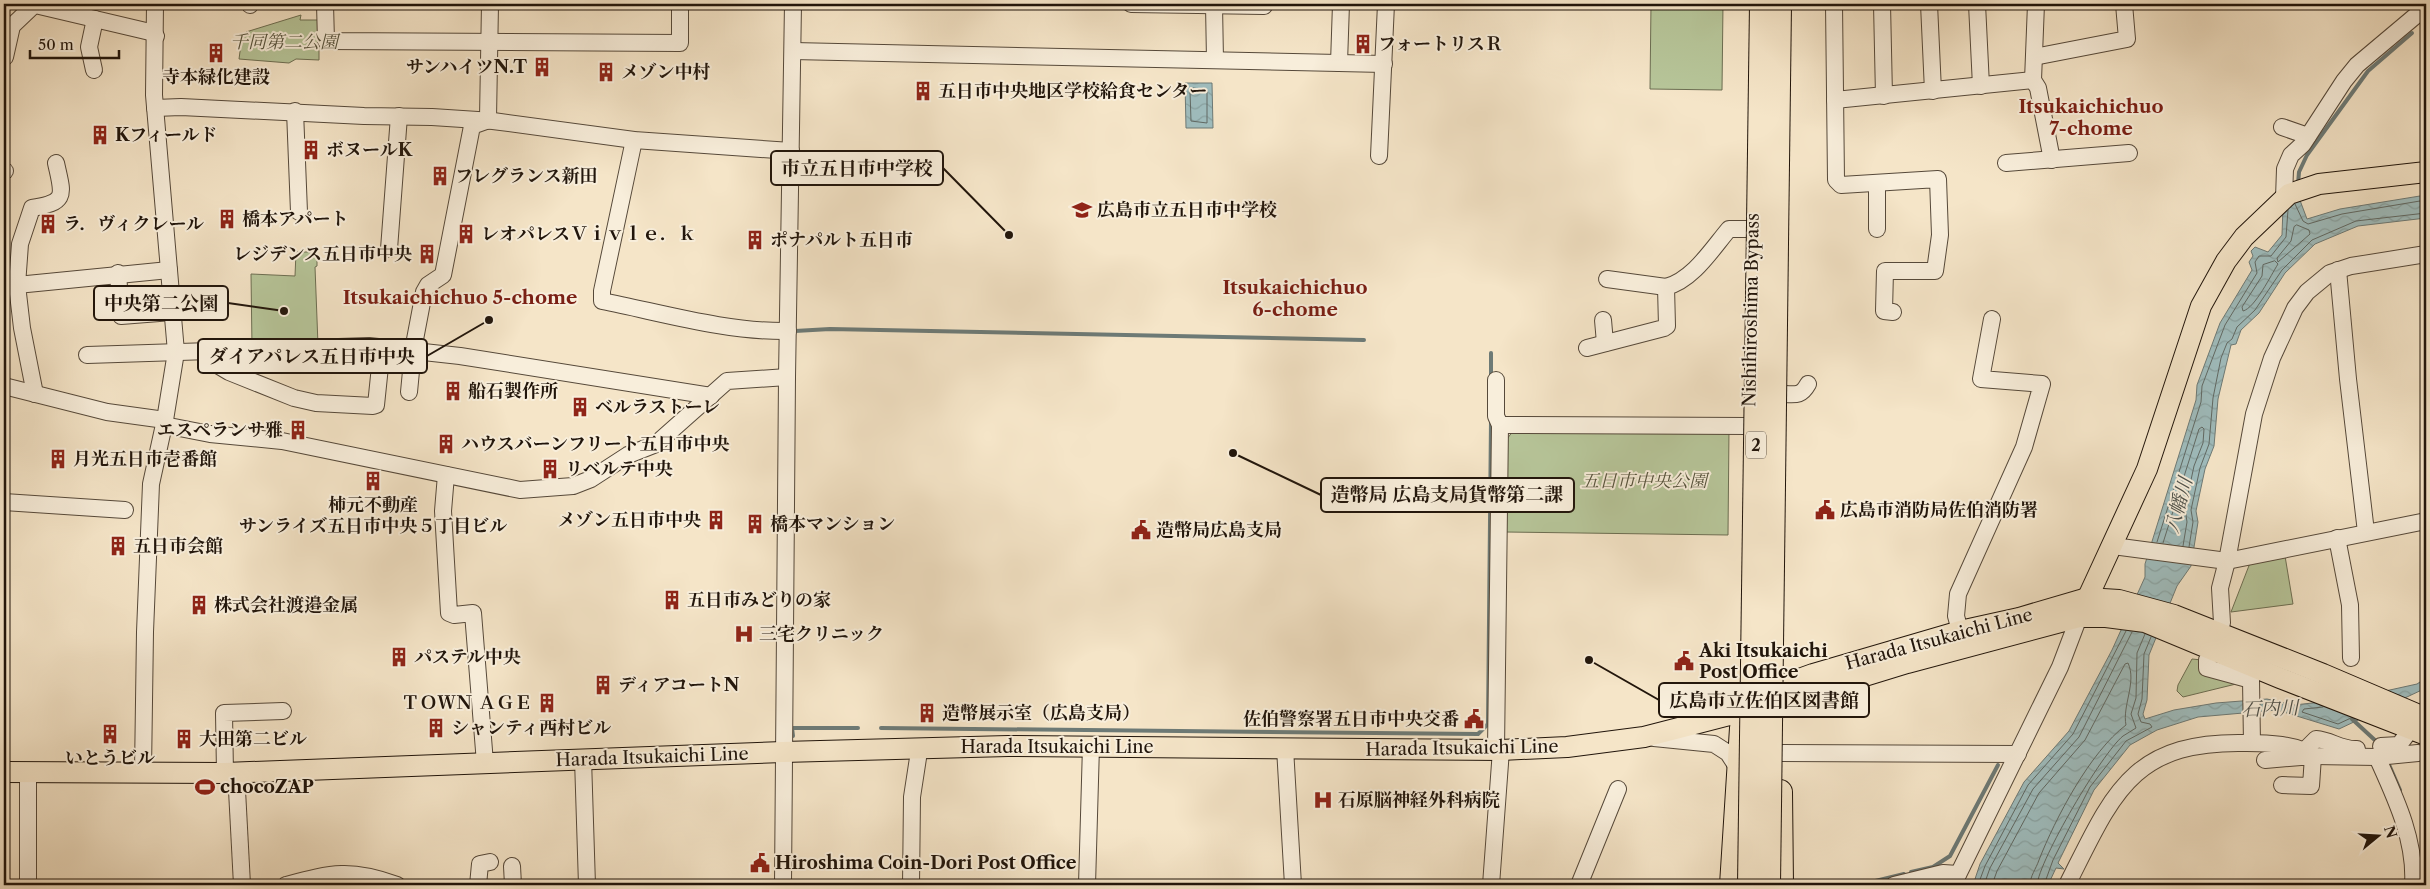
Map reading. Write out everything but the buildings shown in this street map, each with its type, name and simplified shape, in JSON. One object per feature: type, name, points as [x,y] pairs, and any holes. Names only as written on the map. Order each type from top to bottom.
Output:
[{"type":"highway","name":"Nishihiroshima Bypass","points":[[1732,885],[1748,563],[1755,4]]},
{"type":"highway","name":"Nishihiroshima Bypass","points":[[1750,885],[1762,4]]},
{"type":"highway","name":"Nishihiroshima Bypass","points":[[1768,885],[1780,4]]},
{"type":"highway","name":"Nishihiroshima Bypass","points":[[1781,885],[1780,694],[1789,4]]},
{"type":"main road","points":[[2079,617],[2087,598],[2117,546],[2150,460],[2200,306],[2226,261],[2244,237],[2293,193],[2426,172]]},
{"type":"main road","name":"Harada Itsukaichi Line","points":[[4,772],[230,772],[918,747],[1091,746],[1499,750],[1567,747],[1644,737],[1742,710],[1780,694],[1907,663],[2019,618],[2087,598],[2110,608]]},
{"type":"main road","name":"Harada Itsukaichi Line","points":[[1962,640],[2079,617],[2110,608],[2147,607],[2280,678],[2420,734]]},
{"type":"main road","name":"Harada Itsukaichi Line","points":[[2207,638],[2323,674],[2404,709],[2420,734]]},
{"type":"street","points":[[143,771],[145,632],[151,484],[165,422],[176,352],[155,108],[155,4]]},
{"type":"street","points":[[325,4],[326,40],[680,43],[680,4]]},
{"type":"street","points":[[486,121],[490,4]]},
{"type":"street","points":[[783,885],[787,377],[794,51],[793,4]]},
{"type":"street","points":[[1131,4],[1264,6],[1265,4]]},
{"type":"street","points":[[1339,63],[1341,4]]},
{"type":"street","points":[[1379,156],[1386,4]]},
{"type":"street","points":[[1834,4],[1836,180],[1841,186],[1938,179],[1940,235],[1935,271],[1886,271],[1884,311],[1893,312]]},
{"type":"street","points":[[1882,4],[1884,96]]},
{"type":"street","points":[[1929,4],[1933,91]]},
{"type":"street","points":[[1977,4],[1981,86]]},
{"type":"street","points":[[2036,4],[2033,80],[2038,88],[2052,160]]},
{"type":"street","points":[[2034,57],[2127,39],[2124,4]]},
{"type":"street","points":[[6,57],[12,26],[32,5],[150,32],[156,36]]},
{"type":"street","points":[[1214,5],[1215,60]]},
{"type":"street","points":[[2293,193],[2285,168],[2291,155],[2308,136],[2357,65],[2426,7]]},
{"type":"street","points":[[94,70],[89,47],[95,20]]},
{"type":"street","points":[[794,51],[1384,64]]},
{"type":"street","points":[[1835,100],[2033,80]]},
{"type":"street","points":[[155,108],[181,106],[486,121],[634,140],[791,152]]},
{"type":"street","points":[[294,111],[299,212]]},
{"type":"street","points":[[389,249],[399,116]]},
{"type":"street","points":[[409,392],[413,350],[424,292],[428,285],[443,275],[472,126],[486,121]]},
{"type":"street","points":[[2282,127],[2308,136]]},
{"type":"street","points":[[634,140],[602,291],[602,301],[712,324],[768,332],[788,331]]},
{"type":"street","points":[[2006,163],[2129,153]]},
{"type":"street","points":[[35,394],[22,328],[17,285],[20,244],[32,208],[55,203],[61,198],[63,193],[56,163]]},
{"type":"street","points":[[1876,183],[1877,229]]},
{"type":"street","points":[[1606,279],[1666,287],[1676,284],[1693,270],[1729,229],[1752,229]]},
{"type":"street","points":[[2252,738],[2251,680],[2207,668],[2207,638],[2220,588],[2220,560],[2254,414],[2272,358],[2295,308],[2320,280],[2338,270],[2369,262],[2426,254]]},
{"type":"street","points":[[17,285],[118,273],[168,270]]},
{"type":"street","points":[[2338,270],[2350,398],[2366,532]]},
{"type":"street","points":[[118,273],[122,316],[172,312]]},
{"type":"street","points":[[1587,348],[1667,326],[1666,287]]},
{"type":"street","points":[[1962,640],[1956,616],[1958,594],[2024,447],[2042,384],[1981,379],[1992,319]]},
{"type":"street","points":[[1603,320],[1606,343]]},
{"type":"street","points":[[208,351],[219,366],[229,372],[294,398],[316,403],[373,406],[376,405],[382,348]]},
{"type":"street","points":[[87,355],[382,348],[413,350],[608,378],[711,396]]},
{"type":"street","points":[[4,386],[107,412],[165,422],[210,434],[282,441],[520,490],[573,486],[591,479],[628,456],[656,444],[727,381],[787,377]]},
{"type":"street","points":[[1491,885],[1499,750],[1500,425],[1496,416],[1496,380]]},
{"type":"street","points":[[1785,394],[1799,395],[1808,384]]},
{"type":"street","points":[[1500,425],[1749,426]]},
{"type":"street","points":[[446,475],[443,511],[449,613],[454,615],[473,613],[486,763]]},
{"type":"street","points":[[4,502],[125,510]]},
{"type":"street","points":[[2117,546],[2220,560],[2426,521]]},
{"type":"street","points":[[2337,538],[2350,605],[2351,658]]},
{"type":"street","points":[[1894,885],[1943,873],[1955,880],[2060,667],[2079,617]]},
{"type":"street","points":[[242,885],[224,713],[283,711]]},
{"type":"street","points":[[2265,760],[2309,753],[2382,753],[2420,734]]},
{"type":"street","points":[[2382,753],[2420,734]]},
{"type":"street","points":[[1644,737],[1714,744],[1728,753],[1739,770]]},
{"type":"street","points":[[2067,885],[2111,800],[2129,778],[2160,758],[2186,748],[2252,738],[2309,753]]},
{"type":"street","points":[[1087,885],[1091,746]]},
{"type":"street","points":[[911,885],[912,797],[918,747]]},
{"type":"street","points":[[1285,748],[1293,885]]},
{"type":"street","points":[[2282,785],[2311,786],[2309,753]]},
{"type":"street","points":[[2382,753],[2400,809],[2412,866],[2413,885]]},
{"type":"street","points":[[1780,754],[2018,754]]},
{"type":"street","points":[[582,759],[587,885]]},
{"type":"street","points":[[28,771],[28,885]]},
{"type":"street","points":[[1579,885],[1618,789]]},
{"type":"street","points":[[478,885],[481,862]]},
{"type":"street","points":[[286,885],[334,874],[360,874],[397,885]]},
{"type":"green space","points":[[1651,4],[1723,4],[1722,90],[1650,89]]},
{"type":"green space","name":"千同第二公園","points":[[301,15],[300,20],[319,20],[319,60],[296,59],[289,63],[239,59],[242,37],[246,32]]},
{"type":"green space","points":[[296,252],[317,252],[317,266],[315,267],[318,345],[252,347],[251,274],[295,276]]},
{"type":"green space","name":"五日市中央公園","points":[[1729,429],[1728,535],[1506,532],[1507,439],[1513,431]]},
{"type":"green space","points":[[2285,556],[2293,604],[2231,612],[2250,563]]},
{"type":"green space","points":[[2192,659],[2202,660],[2236,684],[2183,697],[2177,691],[2178,685]]},
{"type":"water","points":[[1185,83],[1212,83],[1213,128],[1186,128]]},
{"type":"water","points":[[2298,195],[2307,219],[2340,209],[2426,195],[2426,218],[2358,226],[2315,244],[2285,273],[2259,313],[2241,330],[2236,344],[2231,345],[2218,399],[2214,446],[2205,469],[2196,511],[2198,522],[2191,566],[2177,586],[2149,655],[2147,700],[2143,714],[2145,719],[2174,710],[2216,703],[2267,699],[2294,705],[2349,699],[2417,684],[2426,678],[2426,688],[2339,729],[2277,710],[2198,717],[2157,730],[2130,745],[2094,790],[2058,863],[2064,869],[2056,868],[2048,885],[1973,885],[1980,864],[2024,782],[2069,731],[2112,650],[2145,577],[2145,564],[2196,400],[2197,385],[2220,323],[2252,270],[2249,262],[2253,256],[2251,251],[2255,247],[2268,252],[2282,235],[2283,206]]},
{"type":"waterway","points":[[2298,184],[2299,172],[2307,155],[2368,71],[2412,33]]},
{"type":"waterway","points":[[795,331],[830,329],[1364,340]]},
{"type":"waterway","points":[[1491,353],[1491,378]]},
{"type":"waterway","points":[[881,728],[1478,734],[1488,724],[1491,420]]},
{"type":"waterway","points":[[2352,719],[2378,743]]},
{"type":"waterway","points":[[793,736],[792,728],[858,728]]},
{"type":"waterway","points":[[2387,760],[2400,790]]},
{"type":"waterway","points":[[1911,872],[1933,867],[1950,856],[1998,765]]},
{"type":"waterway","points":[[1859,885],[1904,874]]},
{"type":"place","name":"フォートリスＲ","points":[[1363,44]]},
{"type":"place","name":"寺本緑化建設","points":[[216,53]]},
{"type":"place","name":"サンハイツN.T","points":[[542,67]]},
{"type":"place","name":"メゾン中村","points":[[606,72]]},
{"type":"place","name":"五日市中央地区学校給食センター","points":[[923,91]]},
{"type":"place","name":"Kフィールド","points":[[100,135]]},
{"type":"place","name":"ボヌールK","points":[[311,150]]},
{"type":"place","name":"フレグランス新田","points":[[440,176]]},
{"type":"place","name":"広島市立五日市中学校","points":[[1082,210]]},
{"type":"place","name":"橋本アパート","points":[[227,219]]},
{"type":"place","name":"ラ．ヴィクレール","points":[[48,224]]},
{"type":"place","name":"レオパレスＶｉｖｌｅ．ｋ","points":[[466,234]]},
{"type":"place","name":"市立五日市中学校","points":[[1009,235]]},
{"type":"place","name":"ポナパルト五日市","points":[[755,240]]},
{"type":"place","name":"レジデンス五日市中央","points":[[427,254]]},
{"type":"place","name":"中央第二公園","points":[[284,311]]},
{"type":"place","name":"ダイアパレス五日市中央","points":[[489,320]]},
{"type":"place","name":"船石製作所","points":[[453,391]]},
{"type":"place","name":"ベルラストーレ","points":[[580,407]]},
{"type":"place","name":"エスペランサ雅","points":[[298,430]]},
{"type":"place","name":"ハウスバーンフリート五日市中央","points":[[446,444]]},
{"type":"place","name":"造幣局 広島支局貨幣第二課","points":[[1233,453]]},
{"type":"place","name":"月光五日市壱番館","points":[[58,459]]},
{"type":"place","name":"リベルテ中央","points":[[550,469]]},
{"type":"place","name":"柿元不動産 サンライズ五日市中央５丁目ビル","points":[[373,481]]},
{"type":"place","name":"広島市消防局佐伯消防署","points":[[1825,510]]},
{"type":"place","name":"メゾン五日市中央","points":[[716,520]]},
{"type":"place","name":"橋本マンション","points":[[755,524]]},
{"type":"place","name":"造幣局広島支局","points":[[1141,530]]},
{"type":"place","name":"五日市会館","points":[[118,546]]},
{"type":"place","name":"五日市みどりの家","points":[[672,600]]},
{"type":"place","name":"株式会社渡邉金属","points":[[199,605]]},
{"type":"place","name":"三宅クリニック","points":[[744,634]]},
{"type":"place","name":"パステル中央","points":[[399,657]]},
{"type":"place","name":"広島市立佐伯区図書館","points":[[1589,660]]},
{"type":"place","name":"Aki Itsukaichi Post Office","points":[[1684,661]]},
{"type":"place","name":"ディアコートN","points":[[603,685]]},
{"type":"place","name":"ＴＯＷＮ ＡＧＥ","points":[[547,703]]},
{"type":"place","name":"造幣展示室（広島支局）","points":[[927,713]]},
{"type":"place","name":"佐伯警察署五日市中央交番","points":[[1474,719]]},
{"type":"place","name":"シャンティ西村ビル","points":[[436,728]]},
{"type":"place","name":"いとうビル","points":[[110,734]]},
{"type":"place","name":"大田第二ビル","points":[[184,739]]},
{"type":"place","name":"chocoZAP","points":[[205,787]]},
{"type":"place","name":"石原脳神経外科病院","points":[[1323,800]]},
{"type":"place","name":"Hiroshima Coin-Dori Post Office","points":[[760,863]]},
{"type":"district","name":"Itsukaichichuo 7-chome","points":[[2091,117]]},
{"type":"district","name":"Itsukaichichuo 5-chome","points":[[460,297]]},
{"type":"district","name":"Itsukaichichuo 6-chome","points":[[1295,298]]},
{"type":"water label","name":"八幡川","points":[[2178,505]]},
{"type":"water label","name":"石内川","points":[[2270,708]]}]
